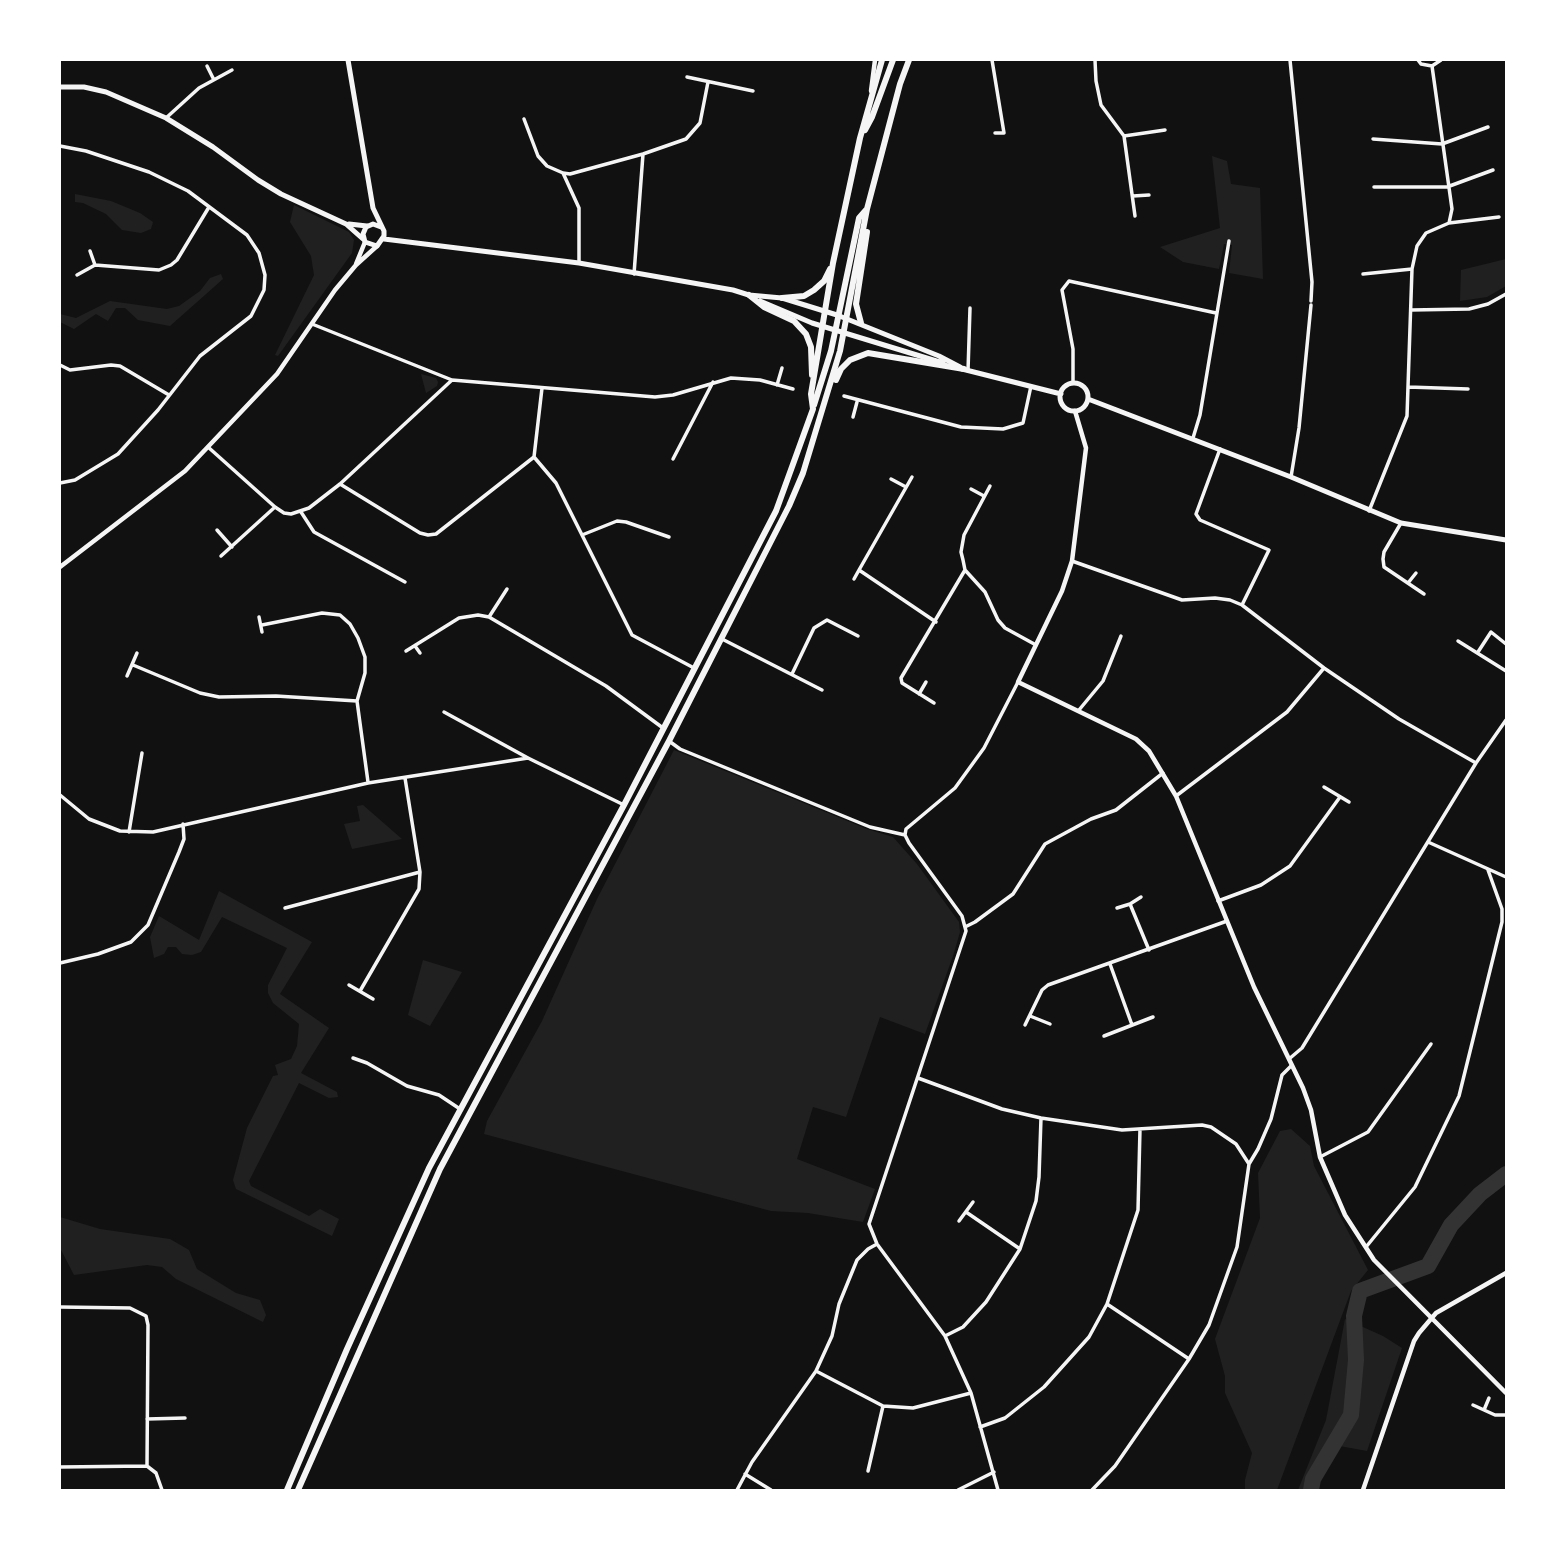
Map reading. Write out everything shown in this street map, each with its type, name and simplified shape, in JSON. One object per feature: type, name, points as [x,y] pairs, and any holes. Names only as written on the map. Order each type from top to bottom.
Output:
[{"type":"highway","points":[[811,394],[833,263],[860,138],[882,60]]},
{"type":"highway","points":[[860,138],[872,117],[893,60]]},
{"type":"highway","points":[[298,1490],[440,1169],[669,741],[789,506],[803,473],[827,399],[847,318],[867,209],[900,84],[909,60]]},
{"type":"highway","points":[[287,1490],[416,1197],[776,511],[831,351],[859,218],[867,209]]},
{"type":"highway","points":[[861,323],[856,304],[867,232],[865,219]]},
{"type":"highway","points":[[782,298],[804,296],[814,290],[824,281],[833,263]]},
{"type":"highway","points":[[749,295],[764,307],[794,321],[808,336],[812,360],[813,409]]},
{"type":"highway","points":[[827,399],[841,369],[849,360],[868,353],[966,370]]},
{"type":"main road","points":[[60,87],[84,87],[106,93],[166,118],[214,147],[281,194],[346,224],[364,240],[377,246],[384,239],[384,230],[373,208],[348,60]]},
{"type":"main road","points":[[364,240],[363,234],[369,226],[373,208]]},
{"type":"main road","points":[[346,224],[381,227]]},
{"type":"main road","points":[[384,239],[579,263],[749,295],[782,298],[861,323],[966,370]]},
{"type":"main road","points":[[749,295],[823,327],[966,370],[1061,394]]},
{"type":"main road","points":[[1073,383],[1085,388],[1088,399],[1084,406],[1075,411],[1064,406],[1061,394],[1065,387],[1073,383]]},
{"type":"main road","points":[[1088,399],[1193,438],[1401,523],[1507,540]]},
{"type":"street","points":[[870,99],[875,60]]},
{"type":"street","points":[[992,60],[1004,133],[995,133]]},
{"type":"street","points":[[1096,60],[1096,81],[1101,106],[1124,136],[1135,216]]},
{"type":"street","points":[[1290,60],[1312,282],[1299,428],[1291,477]]},
{"type":"street","points":[[1418,60],[1421,64],[1432,66],[1441,60]]},
{"type":"street","points":[[207,66],[213,78]]},
{"type":"street","points":[[1432,66],[1452,209],[1449,223]]},
{"type":"street","points":[[166,118],[185,98],[213,78],[232,71]]},
{"type":"street","points":[[687,77],[753,91]]},
{"type":"street","points":[[524,119],[538,156],[547,166],[570,174],[686,139],[700,123],[708,82]]},
{"type":"street","points":[[1373,139],[1442,145],[1488,127]]},
{"type":"street","points":[[1124,136],[1165,130]]},
{"type":"street","points":[[60,146],[163,178],[237,225],[254,246],[263,263],[264,290],[251,316],[200,356],[118,454],[75,480],[60,483]]},
{"type":"street","points":[[634,274],[643,154]]},
{"type":"street","points":[[1374,187],[1447,187],[1493,170]]},
{"type":"street","points":[[564,173],[579,208],[579,263]]},
{"type":"street","points":[[1133,196],[1149,195]]},
{"type":"street","points":[[77,275],[95,265],[159,270],[171,265],[209,206]]},
{"type":"street","points":[[1369,510],[1407,416],[1414,255],[1422,237],[1449,223],[1499,217]]},
{"type":"street","points":[[356,265],[364,240]]},
{"type":"street","points":[[1193,438],[1200,415],[1229,241]]},
{"type":"street","points":[[60,567],[184,471],[208,447],[277,374],[335,290],[377,246]]},
{"type":"street","points":[[90,251],[95,265]]},
{"type":"street","points":[[1363,274],[1412,269]]},
{"type":"street","points":[[1073,383],[1073,348],[1062,290],[1069,281],[1216,313]]},
{"type":"street","points":[[1410,310],[1478,307],[1507,294]]},
{"type":"street","points":[[966,370],[970,308]]},
{"type":"street","points":[[312,324],[452,380],[655,397],[673,395],[713,382],[741,378],[793,390]]},
{"type":"street","points":[[60,365],[70,370],[120,366],[169,395]]},
{"type":"street","points":[[778,385],[782,368]]},
{"type":"street","points":[[208,447],[275,507],[284,513],[301,512],[340,484],[452,380]]},
{"type":"street","points":[[674,459],[713,382]]},
{"type":"street","points":[[844,397],[961,427],[1003,429],[1023,423],[1031,386]]},
{"type":"street","points":[[1408,387],[1468,389]]},
{"type":"street","points":[[340,484],[420,533],[436,534],[534,457],[542,388]]},
{"type":"street","points":[[853,416],[857,402]]},
{"type":"street","points":[[998,1490],[971,1394],[945,1336],[877,1244],[869,1224],[967,926],[909,843],[905,835],[906,829],[955,788],[984,748],[1038,646],[1062,591],[1072,561],[1086,447],[1075,411]]},
{"type":"street","points":[[1220,449],[1196,514],[1200,520],[1269,550],[1242,605]]},
{"type":"street","points":[[534,457],[556,484],[632,635],[694,668]]},
{"type":"street","points":[[854,579],[912,477]]},
{"type":"street","points":[[891,479],[906,486]]},
{"type":"street","points":[[990,486],[964,535],[961,552],[965,569],[985,592],[998,620],[1005,628],[1038,646]]},
{"type":"street","points":[[971,489],[984,496]]},
{"type":"street","points":[[221,556],[275,507]]},
{"type":"street","points":[[301,512],[314,532],[405,582]]},
{"type":"street","points":[[581,536],[617,521],[668,537]]},
{"type":"street","points":[[1401,523],[1383,559],[1384,567],[1424,594]]},
{"type":"street","points":[[217,530],[232,547]]},
{"type":"street","points":[[1072,561],[1182,600],[1215,598],[1242,605],[1324,668],[1399,719],[1476,763]]},
{"type":"street","points":[[934,703],[902,683],[901,678],[965,569]]},
{"type":"street","points":[[859,570],[936,622]]},
{"type":"street","points":[[1408,583],[1416,573]]},
{"type":"street","points":[[489,617],[507,589]]},
{"type":"street","points":[[262,625],[322,613],[345,618],[358,638],[365,657],[365,673],[357,701],[368,783]]},
{"type":"street","points":[[406,651],[458,618],[478,615],[489,617],[606,686],[663,728]]},
{"type":"street","points":[[259,617],[262,632]]},
{"type":"street","points":[[792,674],[814,628],[827,620],[858,636]]},
{"type":"street","points":[[1478,652],[1491,632],[1506,644]]},
{"type":"street","points":[[1079,710],[1103,681],[1121,636]]},
{"type":"street","points":[[722,639],[822,690]]},
{"type":"street","points":[[1458,641],[1507,671]]},
{"type":"street","points":[[415,646],[420,653]]},
{"type":"street","points":[[127,676],[137,653]]},
{"type":"street","points":[[133,665],[200,693],[357,701]]},
{"type":"street","points":[[1176,796],[1287,712],[1324,668]]},
{"type":"street","points":[[919,694],[926,682]]},
{"type":"street","points":[[1018,682],[1136,739],[1149,751],[1176,796],[1254,987],[1311,1110],[1320,1157],[1345,1215],[1386,1273],[1507,1393]]},
{"type":"street","points":[[444,712],[528,758],[624,805]]},
{"type":"street","points":[[1288,1060],[1302,1048],[1476,763],[1507,720]]},
{"type":"street","points":[[669,741],[680,749],[870,827],[905,835]]},
{"type":"street","points":[[129,832],[142,753]]},
{"type":"street","points":[[60,795],[89,819],[121,831],[153,832],[368,783],[528,758]]},
{"type":"street","points":[[967,926],[1013,894],[1045,844],[1091,819],[1127,804],[1163,773]]},
{"type":"street","points":[[360,992],[419,889],[420,872],[405,778]]},
{"type":"street","points":[[1324,788],[1349,802]]},
{"type":"street","points":[[1218,901],[1261,885],[1290,866],[1340,797]]},
{"type":"street","points":[[60,963],[131,942],[148,925],[184,839],[183,824]]},
{"type":"street","points":[[1428,842],[1507,877]]},
{"type":"street","points":[[1366,1247],[1415,1187],[1459,1096],[1502,922],[1502,909],[1488,870]]},
{"type":"street","points":[[285,908],[420,872]]},
{"type":"street","points":[[1117,908],[1141,897]]},
{"type":"street","points":[[1129,904],[1149,950]]},
{"type":"street","points":[[1502,909],[1507,914]]},
{"type":"street","points":[[1025,1025],[1042,990],[1048,985],[1227,921]]},
{"type":"street","points":[[1110,964],[1132,1025]]},
{"type":"street","points":[[349,985],[373,999]]},
{"type":"street","points":[[1030,1016],[1050,1024]]},
{"type":"street","points":[[1104,1036],[1153,1017]]},
{"type":"street","points":[[1320,1157],[1368,1132],[1432,1044]]},
{"type":"street","points":[[353,1058],[407,1086],[439,1096],[460,1109]]},
{"type":"street","points":[[1092,1490],[1115,1466],[1189,1359],[1209,1325],[1237,1247],[1249,1164],[1271,1119],[1282,1074],[1291,1066]]},
{"type":"street","points":[[918,1078],[1002,1109],[1041,1118],[1122,1130],[1202,1125],[1211,1127],[1236,1144],[1249,1164]]},
{"type":"street","points":[[945,1336],[963,1326],[986,1302],[1020,1249],[1036,1201],[1041,1118]]},
{"type":"street","points":[[980,1427],[1005,1418],[1044,1387],[1089,1337],[1107,1304],[1138,1210],[1140,1129]]},
{"type":"street","points":[[959,1221],[973,1202]]},
{"type":"street","points":[[966,1212],[1020,1249]]},
{"type":"street","points":[[737,1490],[745,1474],[816,1371],[832,1336],[839,1304],[857,1260],[877,1244]]},
{"type":"street","points":[[1363,1490],[1414,1341],[1429,1318],[1507,1273]]},
{"type":"street","points":[[1107,1304],[1189,1359]]},
{"type":"street","points":[[60,1307],[130,1308],[146,1316],[147,1466]]},
{"type":"street","points":[[816,1371],[883,1406],[913,1408],[971,1394]]},
{"type":"street","points":[[1484,1410],[1489,1398]]},
{"type":"street","points":[[1473,1405],[1495,1415],[1507,1415]]},
{"type":"street","points":[[868,1471],[883,1406]]},
{"type":"street","points":[[147,1419],[185,1418]]},
{"type":"street","points":[[60,1467],[147,1466],[156,1473],[162,1490]]},
{"type":"street","points":[[958,1490],[993,1472]]},
{"type":"street","points":[[745,1474],[771,1490]]},
{"type":"shaded area","points":[[1212,156],[1227,161],[1231,184],[1260,188],[1263,279],[1229,273],[1232,245],[1224,244],[1219,269],[1183,262],[1160,247],[1220,228]]},
{"type":"shaded area","points":[[75,194],[111,201],[140,213],[153,222],[151,229],[141,233],[122,230],[106,214],[75,202]]},
{"type":"shaded area","points":[[294,205],[349,232],[354,240],[352,253],[278,356],[275,355],[314,275],[311,256],[290,222]]},
{"type":"shaded area","points":[[1506,259],[1506,286],[1487,297],[1460,301],[1461,270]]},
{"type":"shaded area","points":[[221,274],[223,279],[170,326],[138,320],[125,308],[116,308],[108,321],[96,314],[74,329],[60,322],[60,314],[76,318],[110,301],[167,309],[179,306],[200,291],[210,278]]},
{"type":"shaded area","points":[[421,374],[436,378],[437,386],[426,393]]},
{"type":"shaded area","points":[[674,750],[867,829],[893,837],[917,864],[959,922],[960,932],[953,956],[925,1034],[880,1017],[846,1117],[813,1107],[797,1159],[875,1189],[863,1222],[808,1213],[771,1211],[484,1134],[487,1121],[542,1021],[597,899]]},
{"type":"shaded area","points":[[363,805],[402,839],[352,849],[344,824],[360,821],[357,806]]},
{"type":"shaded area","points":[[219,891],[312,942],[280,994],[329,1028],[301,1073],[337,1092],[338,1097],[329,1098],[299,1083],[249,1181],[251,1186],[309,1216],[320,1209],[339,1219],[332,1236],[236,1189],[233,1180],[247,1128],[273,1076],[278,1075],[275,1065],[291,1059],[297,1046],[299,1024],[273,1003],[268,993],[268,985],[287,948],[222,917],[201,952],[182,954],[176,947],[168,947],[164,954],[154,958],[150,937],[159,916],[199,940]]},
{"type":"shaded area","points":[[423,960],[462,972],[430,1026],[408,1015]]},
{"type":"shaded area","points":[[1291,1129],[1310,1146],[1314,1166],[1368,1270],[1351,1291],[1277,1490],[1245,1490],[1252,1453],[1225,1393],[1225,1376],[1215,1339],[1260,1218],[1258,1173],[1280,1131]]},
{"type":"shaded area","points":[[60,1217],[100,1229],[170,1239],[189,1250],[197,1269],[236,1293],[260,1300],[266,1315],[263,1322],[176,1279],[162,1267],[147,1265],[74,1275],[60,1248]]},
{"type":"shaded area","points":[[1345,1319],[1402,1348],[1367,1451],[1334,1445],[1313,1479],[1311,1490],[1298,1490],[1326,1420]]},
{"type":"waterway","points":[[1311,1490],[1313,1479],[1351,1415],[1356,1360],[1354,1316],[1360,1291],[1428,1266],[1451,1225],[1480,1194],[1506,1174]]}]
